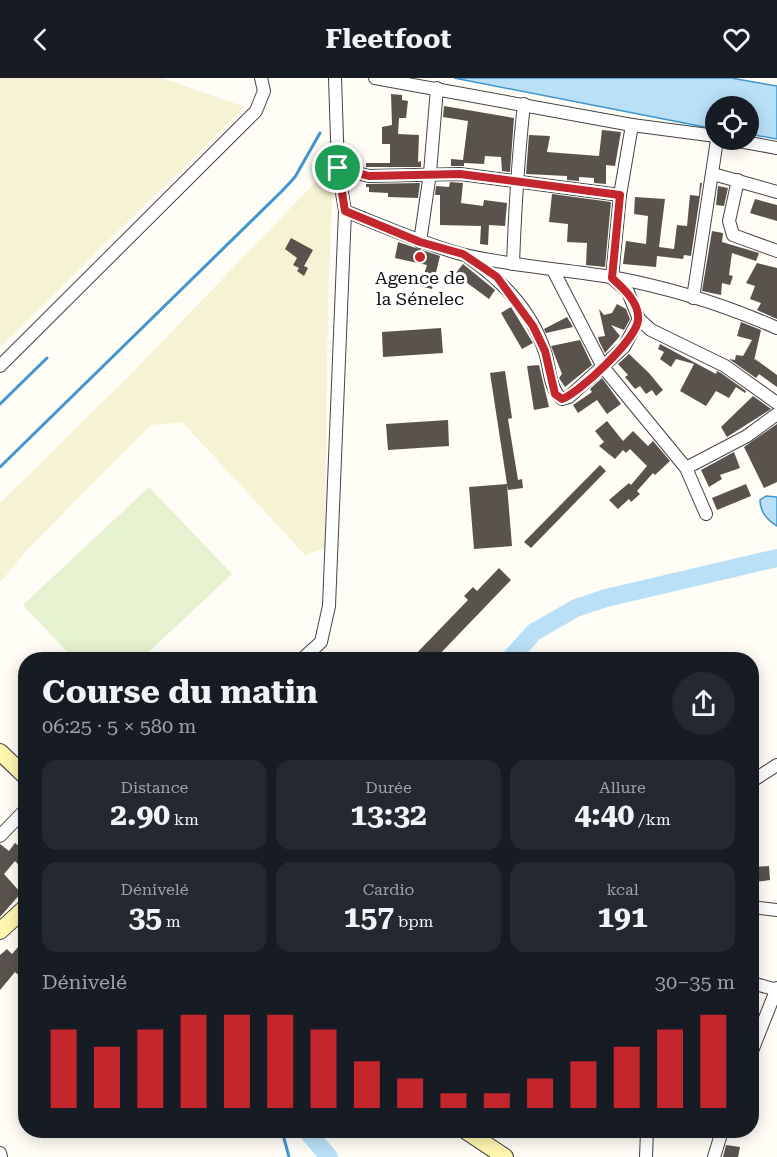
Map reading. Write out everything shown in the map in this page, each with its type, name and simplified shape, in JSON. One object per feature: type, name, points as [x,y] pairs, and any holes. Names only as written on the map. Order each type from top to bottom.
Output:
[{"type":"street","points":[[0,366],[256,111],[264,91],[261,78]]},
{"type":"street","points":[[310,652],[321,642],[330,606],[345,211],[338,168],[335,78]]},
{"type":"street","points":[[375,78],[437,87],[705,136]]},
{"type":"street","points":[[420,242],[430,173],[437,87]]},
{"type":"street","points":[[513,264],[517,193],[515,179],[524,104]]},
{"type":"street","points":[[612,278],[620,195],[632,124]]},
{"type":"street","points":[[759,145],[777,148]]},
{"type":"street","points":[[693,298],[715,150]]},
{"type":"street","points":[[338,168],[369,176],[430,173],[515,179],[620,195]]},
{"type":"street","points":[[713,174],[777,192]]},
{"type":"street","points":[[738,180],[729,221],[733,235],[777,251]]},
{"type":"street","points":[[345,211],[420,242],[463,254],[513,264],[612,278],[693,298],[749,315],[777,328]]},
{"type":"street","points":[[463,254],[497,277],[533,326],[545,351],[555,394],[562,399],[569,397],[624,346],[639,319]]},
{"type":"street","points":[[553,270],[603,367],[686,468],[706,513]]},
{"type":"street","points":[[612,278],[628,292],[639,319],[651,330],[725,366],[777,403]]},
{"type":"street","points":[[686,468],[747,436],[777,414]]},
{"type":"street","points":[[0,752],[18,769]]},
{"type":"street","points":[[759,777],[777,765]]},
{"type":"street","points":[[0,836],[18,817]]},
{"type":"street","points":[[759,908],[777,910]]},
{"type":"street","points":[[0,931],[18,914]]},
{"type":"street","points":[[759,985],[777,989],[759,1034]]},
{"type":"street","points":[[476,1138],[505,1157]]},
{"type":"street","points":[[646,1157],[647,1138]]},
{"type":"street","points":[[714,1157],[720,1138]]},
{"type":"shaded area","points":[[0,78],[162,78],[245,107],[0,347]]},
{"type":"shaded area","points":[[331,166],[333,176],[328,303],[325,548],[305,555],[182,422],[151,425],[24,553],[0,583],[0,503],[131,374]]},
{"type":"green space","points":[[149,487],[232,574],[149,652],[67,652],[23,605]]},
{"type":"water","points":[[454,78],[731,78],[777,86],[777,139],[759,136],[759,96],[705,96],[705,127]]},
{"type":"water","points":[[766,496],[777,497],[777,526],[767,518],[761,508],[760,500]]},
{"type":"building","points":[[391,94],[402,95],[402,100],[408,101],[406,118],[399,118],[398,134],[419,135],[418,162],[421,161],[421,167],[366,167],[366,163],[390,163],[390,144],[382,144],[382,127],[392,125]]},
{"type":"building","points":[[444,106],[514,118],[510,172],[502,171],[501,157],[485,156],[484,164],[464,163],[464,166],[451,166],[451,159],[463,160],[468,121],[443,117]]},
{"type":"building","points":[[602,130],[621,132],[615,166],[606,165],[606,184],[594,183],[594,178],[579,177],[579,181],[567,180],[567,176],[526,174],[529,135],[550,136],[547,152],[599,156]]},
{"type":"building","points":[[450,182],[463,183],[461,203],[483,206],[484,200],[507,203],[505,226],[489,225],[488,245],[480,244],[481,226],[440,225],[440,195],[435,195],[436,186],[449,187]]},
{"type":"building","points":[[420,183],[418,198],[388,197],[388,193],[369,192],[369,187],[366,187],[366,184]]},
{"type":"building","points":[[700,183],[702,183],[691,256],[684,255],[683,259],[657,256],[656,267],[623,264],[626,241],[646,244],[648,216],[634,214],[635,197],[665,199],[659,247],[674,249],[677,225],[687,226],[690,195],[699,196]]},
{"type":"building","points":[[718,186],[728,188],[724,206],[716,205]]},
{"type":"building","points":[[552,194],[611,202],[605,267],[586,265],[587,243],[567,242],[568,224],[549,222]]},
{"type":"building","points":[[755,199],[777,205],[777,221],[750,213]]},
{"type":"building","points":[[712,231],[723,233],[722,242],[759,253],[756,261],[732,253],[729,275],[733,276],[730,285],[722,283],[721,295],[702,291]]},
{"type":"building","points":[[291,238],[313,250],[304,266],[308,268],[304,276],[297,271],[299,268],[293,265],[297,258],[285,249]]},
{"type":"building","points":[[398,242],[440,256],[432,289],[420,286],[427,265],[395,258]]},
{"type":"building","points":[[757,263],[777,268],[777,319],[757,310],[761,303],[750,299],[755,286],[746,283]]},
{"type":"building","points":[[463,264],[495,290],[489,299],[455,274]]},
{"type":"building","points":[[617,304],[626,309],[630,319],[624,330],[611,325],[620,336],[605,353],[598,337],[605,336],[599,309],[604,315],[612,313]]},
{"type":"building","points":[[511,307],[533,343],[522,349],[501,313]]},
{"type":"building","points":[[567,317],[573,327],[546,333],[544,329]]},
{"type":"building","points":[[741,322],[761,330],[754,361],[755,359],[777,375],[777,387],[759,374],[756,378],[729,359],[735,360],[736,355],[743,356],[752,340],[737,336]]},
{"type":"building","points":[[441,328],[443,353],[383,357],[382,332]]},
{"type":"building","points":[[580,340],[592,365],[565,387],[559,378],[562,374],[551,346]]},
{"type":"building","points":[[660,344],[716,374],[717,371],[721,373],[746,391],[745,393],[736,387],[729,398],[716,391],[706,406],[680,391],[694,364],[676,359],[671,367],[660,359],[664,352],[658,349]]},
{"type":"building","points":[[629,354],[663,390],[656,396],[652,390],[646,394],[640,386],[635,389],[625,377],[628,375],[618,364]]},
{"type":"building","points":[[539,365],[549,407],[534,410],[527,366]]},
{"type":"building","points":[[505,371],[512,418],[508,419],[518,480],[522,479],[523,488],[508,490],[507,485],[512,546],[474,549],[469,487],[507,484],[490,373]]},
{"type":"building","points":[[602,378],[621,404],[607,414],[597,400],[578,413],[573,405],[592,392],[590,389]]},
{"type":"building","points":[[753,396],[771,409],[727,437],[721,427]]},
{"type":"building","points":[[448,420],[449,446],[388,450],[386,424]]},
{"type":"building","points":[[607,421],[623,441],[633,431],[648,446],[653,441],[670,461],[655,475],[653,473],[637,491],[640,494],[631,502],[629,499],[618,509],[609,500],[629,483],[631,485],[647,466],[630,449],[626,453],[623,450],[615,459],[599,446],[604,442],[595,431]]},
{"type":"building","points":[[777,424],[777,482],[764,488],[744,447]]},
{"type":"building","points":[[734,452],[740,468],[720,475],[722,479],[709,487],[701,470]]},
{"type":"building","points":[[600,465],[606,471],[531,548],[524,542]]},
{"type":"building","points":[[746,484],[751,496],[717,510],[712,498]]},
{"type":"building","points":[[499,568],[511,580],[442,652],[418,652],[468,600],[464,596],[473,587],[477,591]]},
{"type":"building","points":[[15,843],[18,845],[18,864],[15,861],[4,874],[18,890],[18,896],[0,917],[0,844],[9,851]]},
{"type":"building","points":[[769,866],[770,880],[759,882],[759,867]]},
{"type":"building","points":[[18,947],[18,974],[15,972],[0,990],[0,955],[7,949],[12,954]]},
{"type":"building","points":[[726,1145],[740,1147],[738,1157],[723,1157]]},
{"type":"waterway","points":[[0,467],[282,191],[295,177],[320,133]]},
{"type":"waterway","points":[[0,404],[47,358]]},
{"type":"waterway","points":[[516,652],[534,632],[576,608],[606,598],[777,558]]},
{"type":"waterway","points":[[284,1138],[289,1157]]},
{"type":"waterway","points":[[313,1138],[329,1157]]},
{"type":"place","name":"Agence de la Sénelec","points":[[420,257]]},
{"type":"route","points":[[338,168],[369,176],[430,173],[515,179],[620,195],[612,278],[628,292],[632,299],[639,319],[635,330],[624,346],[603,367],[582,383],[569,397],[562,399],[555,394],[545,351],[533,326],[511,293],[497,277],[463,254],[420,242],[345,211],[338,168]]}]
